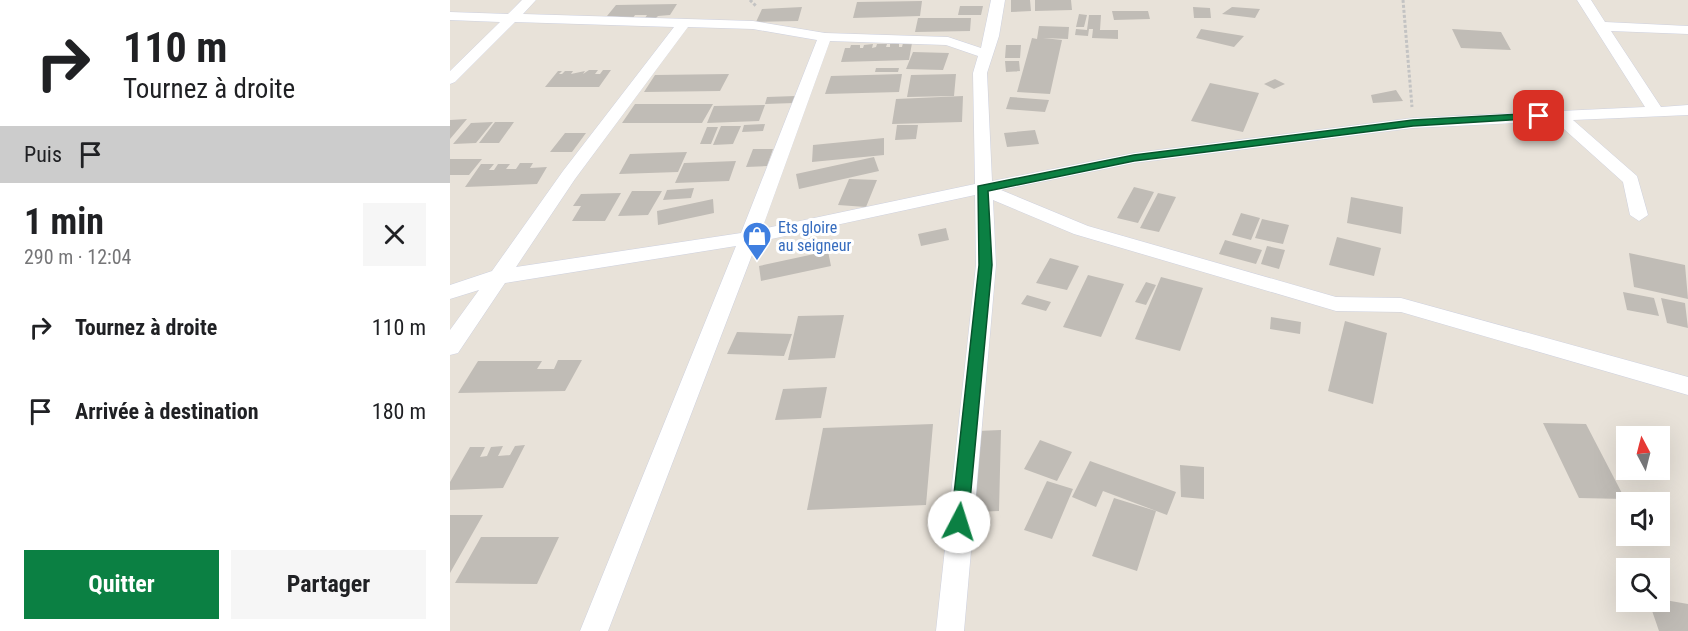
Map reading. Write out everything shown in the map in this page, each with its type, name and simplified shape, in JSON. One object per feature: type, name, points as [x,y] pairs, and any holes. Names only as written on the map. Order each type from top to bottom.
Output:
[{"type":"street","points":[[450,79],[529,0]]},
{"type":"street","points":[[950,631],[986,265],[980,73],[998,0]]},
{"type":"street","points":[[1584,0],[1655,110]]},
{"type":"street","points":[[450,16],[686,21],[753,25],[825,37],[916,38],[948,41],[986,54]]},
{"type":"street","points":[[450,347],[496,277],[620,105],[686,21]]},
{"type":"street","points":[[1599,26],[1688,30]]},
{"type":"street","points":[[594,631],[749,238],[825,37]]},
{"type":"street","points":[[450,292],[496,277],[749,238],[833,218],[1134,158],[1413,123],[1688,110]]},
{"type":"street","points":[[1557,115],[1631,180],[1639,216]]},
{"type":"street","points":[[982,189],[1081,230],[1264,281],[1336,304],[1401,304],[1688,386]]},
{"type":"path","points":[[1403,0],[1413,123]]},
{"type":"building","points":[[1011,0],[1030,0],[1031,11],[1011,12]]},
{"type":"building","points":[[1035,0],[1071,0],[1072,10],[1035,11]]},
{"type":"building","points":[[922,1],[920,16],[853,18],[857,2]]},
{"type":"building","points":[[677,4],[670,15],[656,18],[645,18],[647,15],[635,15],[633,18],[607,16],[616,5]]},
{"type":"building","points":[[960,6],[983,6],[981,15],[958,15]]},
{"type":"building","points":[[802,7],[798,21],[756,22],[762,9]]},
{"type":"building","points":[[1193,7],[1210,8],[1211,18],[1194,18]]},
{"type":"building","points":[[1232,7],[1260,9],[1255,18],[1222,14]]},
{"type":"building","points":[[1112,11],[1148,11],[1150,19],[1114,20]]},
{"type":"building","points":[[1079,14],[1087,15],[1084,27],[1076,27]]},
{"type":"building","points":[[1089,15],[1101,15],[1100,30],[1118,30],[1118,39],[1092,38],[1093,29],[1089,29],[1088,36],[1075,35],[1076,29],[1087,30]]},
{"type":"building","points":[[918,18],[971,18],[970,31],[915,32]]},
{"type":"building","points":[[1039,26],[1069,27],[1068,39],[1043,38],[1062,40],[1050,94],[1017,92],[1032,38],[1037,39]]},
{"type":"building","points":[[1201,29],[1244,36],[1234,47],[1196,38]]},
{"type":"building","points":[[1452,29],[1501,32],[1511,50],[1461,48]]},
{"type":"building","points":[[899,43],[899,47],[902,47],[903,43],[912,43],[909,60],[841,62],[845,48],[850,48],[851,45],[860,45],[860,48],[863,48],[864,45],[873,44],[872,48],[877,44],[887,44],[886,47],[890,47],[890,44]]},
{"type":"building","points":[[1006,45],[1021,45],[1020,58],[1005,58]]},
{"type":"building","points":[[913,52],[949,53],[943,70],[906,69]]},
{"type":"building","points":[[1005,61],[1019,61],[1020,71],[1006,72]]},
{"type":"building","points":[[876,68],[899,68],[898,72],[875,72]]},
{"type":"building","points":[[589,70],[598,70],[595,74],[600,74],[603,70],[611,70],[599,87],[545,87],[558,71],[562,71],[559,74],[562,74],[565,71],[573,71],[571,74],[585,71],[583,74]]},
{"type":"building","points":[[729,74],[720,91],[644,92],[655,75]]},
{"type":"building","points":[[902,74],[899,92],[825,94],[831,76]]},
{"type":"building","points":[[956,74],[954,96],[907,97],[911,75]]},
{"type":"building","points":[[1275,79],[1285,84],[1274,89],[1264,84]]},
{"type":"building","points":[[1210,83],[1259,93],[1243,132],[1191,121]]},
{"type":"building","points":[[1396,90],[1403,101],[1373,103],[1371,95]]},
{"type":"building","points":[[796,96],[794,103],[765,104],[767,97]]},
{"type":"building","points":[[963,96],[962,122],[892,124],[896,99]]},
{"type":"building","points":[[1010,97],[1049,100],[1045,112],[1006,109]]},
{"type":"building","points":[[635,104],[713,104],[702,123],[622,123]]},
{"type":"building","points":[[765,105],[759,121],[707,123],[714,106]]},
{"type":"building","points":[[467,119],[450,139],[450,120]]},
{"type":"building","points":[[493,122],[476,143],[453,144],[471,123]]},
{"type":"building","points":[[495,122],[514,122],[499,143],[479,143]]},
{"type":"building","points":[[765,124],[763,131],[742,132],[744,125]]},
{"type":"building","points":[[897,125],[918,125],[916,139],[895,140]]},
{"type":"building","points":[[721,126],[741,126],[733,144],[713,145]]},
{"type":"building","points":[[707,127],[718,127],[711,144],[700,144]]},
{"type":"building","points":[[1035,130],[1039,144],[1007,147],[1004,133]]},
{"type":"building","points":[[565,133],[586,133],[572,152],[550,152]]},
{"type":"building","points":[[884,138],[884,155],[812,162],[813,145]]},
{"type":"building","points":[[753,149],[773,149],[767,166],[746,167]]},
{"type":"building","points":[[687,152],[678,172],[619,174],[630,154]]},
{"type":"building","points":[[874,157],[879,171],[799,189],[796,174]]},
{"type":"building","points":[[450,159],[482,159],[469,175],[450,175]]},
{"type":"building","points":[[736,161],[729,181],[675,183],[684,163]]},
{"type":"building","points":[[520,163],[533,163],[530,168],[547,167],[537,184],[465,187],[481,164],[494,164],[489,170],[494,170],[498,164],[510,164],[506,169],[516,169]]},
{"type":"building","points":[[849,179],[877,180],[866,207],[838,205]]},
{"type":"building","points":[[1134,187],[1154,192],[1138,223],[1117,218]]},
{"type":"building","points":[[694,188],[691,198],[663,200],[667,190]]},
{"type":"building","points":[[632,191],[662,191],[648,215],[618,216]]},
{"type":"building","points":[[621,193],[605,221],[572,221],[581,206],[573,206],[581,194]]},
{"type":"building","points":[[1158,193],[1176,197],[1159,232],[1140,228]]},
{"type":"building","points":[[1351,197],[1403,207],[1401,234],[1347,223]]},
{"type":"building","points":[[713,199],[714,213],[658,225],[657,211]]},
{"type":"building","points":[[1241,213],[1260,218],[1251,240],[1232,235]]},
{"type":"building","points":[[1262,219],[1289,225],[1283,244],[1255,238]]},
{"type":"building","points":[[946,228],[949,240],[921,246],[918,234]]},
{"type":"building","points":[[1337,237],[1381,248],[1374,276],[1329,265]]},
{"type":"building","points":[[1225,240],[1262,250],[1256,264],[1219,254]]},
{"type":"building","points":[[1267,246],[1285,250],[1279,269],[1261,264]]},
{"type":"building","points":[[828,251],[831,266],[761,281],[759,266]]},
{"type":"building","points":[[1629,253],[1685,265],[1688,299],[1634,287]]},
{"type":"building","points":[[1050,258],[1079,266],[1067,290],[1036,283]]},
{"type":"building","points":[[1088,275],[1124,284],[1101,337],[1063,327]]},
{"type":"building","points":[[1161,277],[1203,288],[1180,351],[1135,339]]},
{"type":"building","points":[[1146,282],[1156,285],[1146,305],[1135,302]]},
{"type":"building","points":[[1623,292],[1654,298],[1659,316],[1627,310]]},
{"type":"building","points":[[1027,295],[1051,302],[1046,311],[1021,304]]},
{"type":"building","points":[[1661,298],[1685,303],[1688,328],[1667,323]]},
{"type":"building","points":[[844,315],[835,358],[788,360],[798,316]]},
{"type":"building","points":[[1271,317],[1301,322],[1300,334],[1270,329]]},
{"type":"building","points":[[1345,321],[1387,333],[1373,404],[1328,391]]},
{"type":"building","points":[[737,332],[792,334],[784,356],[727,354]]},
{"type":"building","points":[[558,360],[582,360],[565,391],[458,393],[478,361],[542,361],[537,369],[554,369]]},
{"type":"building","points":[[827,387],[821,418],[775,420],[783,389]]},
{"type":"building","points":[[1543,423],[1586,424],[1621,492],[1616,492],[1616,499],[1579,498]]},
{"type":"building","points":[[933,424],[926,505],[807,510],[823,428]]},
{"type":"building","points":[[1001,430],[999,511],[975,512],[977,431]]},
{"type":"building","points":[[1040,440],[1072,452],[1057,481],[1024,469]]},
{"type":"building","points":[[525,445],[503,488],[450,490],[450,482],[470,447],[485,447],[480,457],[487,456],[491,447],[503,446],[498,456],[510,455],[515,446]]},
{"type":"building","points":[[1090,461],[1176,492],[1167,515],[1103,491],[1096,507],[1072,497]]},
{"type":"building","points":[[1180,465],[1204,467],[1204,499],[1181,497]]},
{"type":"building","points":[[1047,481],[1073,489],[1052,539],[1024,530]]},
{"type":"building","points":[[1114,498],[1156,511],[1137,571],[1092,556]]},
{"type":"building","points":[[450,515],[483,515],[450,573]]},
{"type":"building","points":[[481,537],[559,537],[537,584],[455,583]]},
{"type":"building","points":[[1670,601],[1688,604],[1688,631],[1659,631],[1652,612],[1670,612]]},
{"type":"place","name":"Ets gloire au seigneur","points":[[757,262]]},
{"type":"route","points":[[959,522],[986,265],[982,189],[1134,158],[1255,142],[1413,123],[1539,116]]}]
